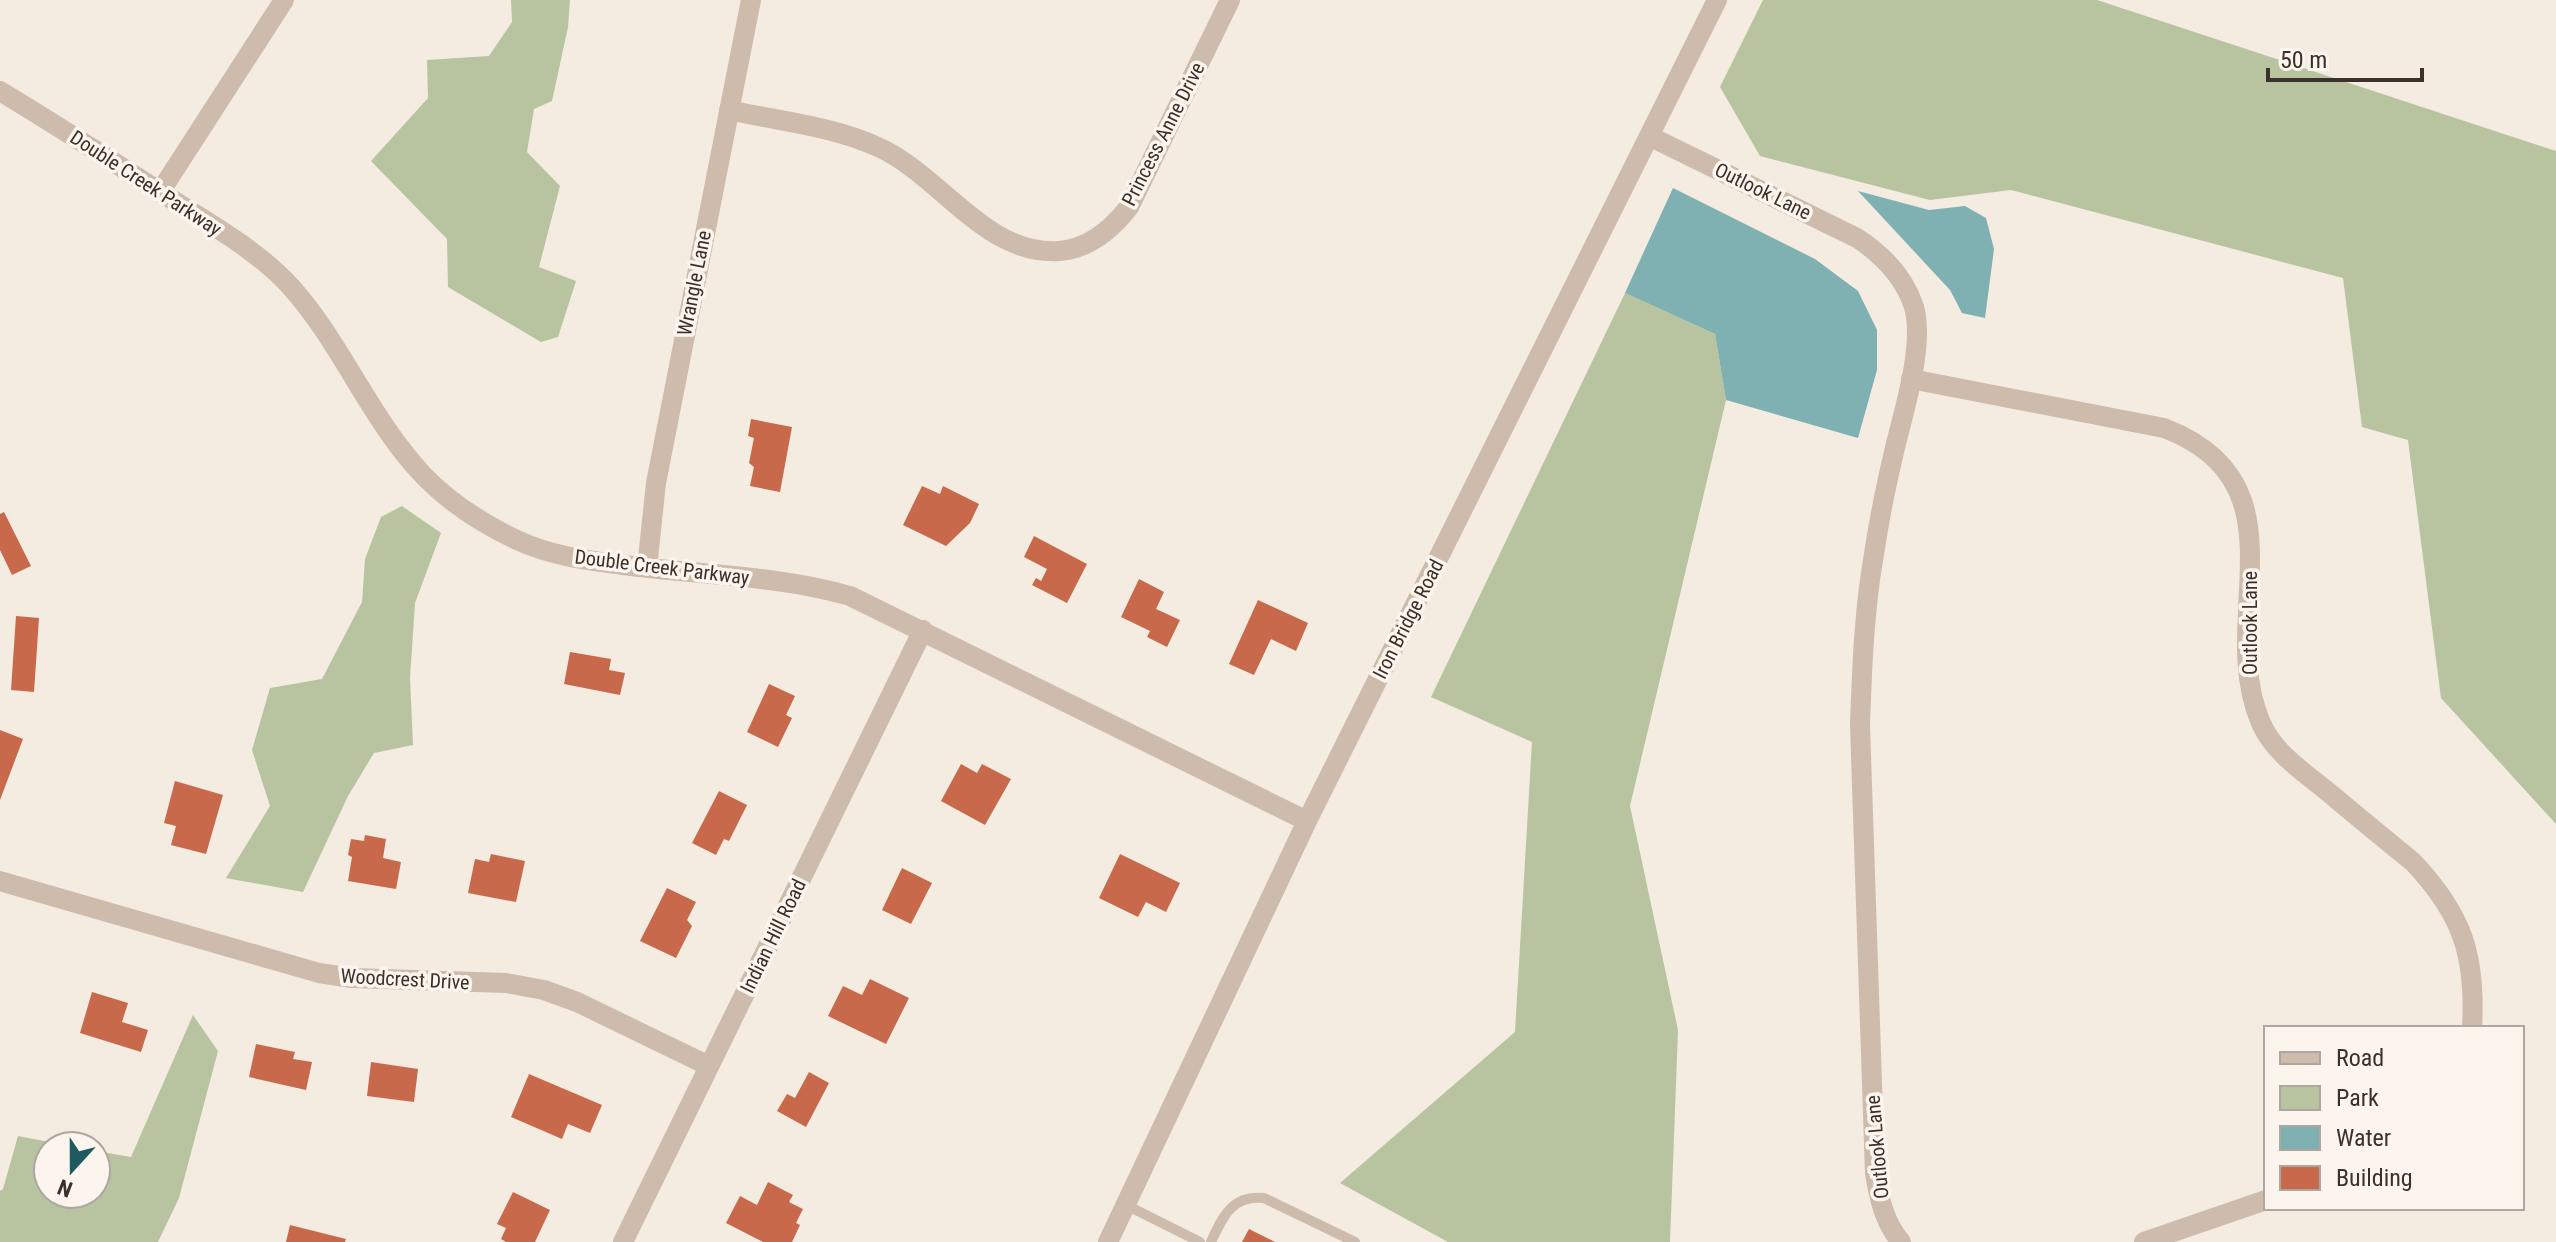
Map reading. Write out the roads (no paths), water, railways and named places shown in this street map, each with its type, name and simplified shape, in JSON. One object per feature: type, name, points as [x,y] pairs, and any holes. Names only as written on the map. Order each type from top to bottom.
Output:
[{"type":"street","points":[[160,192],[284,0]]},
{"type":"street","name":"Wrangle Lane","points":[[647,568],[656,483],[751,0]]},
{"type":"street","name":"Princess Anne Drive","points":[[729,110],[843,134],[880,147],[922,173],[992,233],[1007,242],[1043,252],[1067,250],[1096,239],[1117,222],[1129,207],[1230,0]]},
{"type":"street","name":"Iron Bridge Road","points":[[1114,1240],[1126,1205],[1307,821],[1717,0]]},
{"type":"street","name":"Double Creek Parkway","points":[[0,91],[250,250],[290,287],[327,333],[399,446],[422,474],[452,501],[491,527],[544,551],[572,558],[788,581],[850,596],[1307,821]]},
{"type":"street","name":"Outlook Lane","points":[[1649,136],[1829,223],[1878,252],[1894,270],[1914,308],[1917,330],[1911,379],[1873,556],[1862,666],[1860,725],[1875,1173],[1884,1215],[1901,1242]]},
{"type":"street","name":"Outlook Lane","points":[[1911,379],[2164,428],[2198,444],[2223,466],[2239,492],[2248,525],[2248,672],[2253,702],[2261,724],[2267,736],[2289,760],[2413,862],[2449,906],[2471,962],[2474,987],[2472,1026]]},
{"type":"street","name":"Indian Hill Road","points":[[623,1242],[923,630]]},
{"type":"street","name":"Woodcrest Drive","points":[[0,881],[319,973],[352,978],[506,983],[544,990],[577,1002],[709,1066]]},
{"type":"street","points":[[2144,1242],[2264,1201]]},
{"type":"lane","points":[[1211,1242],[1222,1218],[1236,1203],[1250,1196],[1264,1198],[1355,1242]]},
{"type":"lane","points":[[1126,1205],[1200,1242]]},
{"type":"water","points":[[1673,188],[1815,259],[1858,291],[1877,330],[1877,370],[1858,438],[1726,400],[1715,334],[1625,293]]},
{"type":"water","points":[[1858,191],[1929,210],[1965,206],[1986,218],[1994,249],[1985,318],[1962,313],[1950,290]]}]
